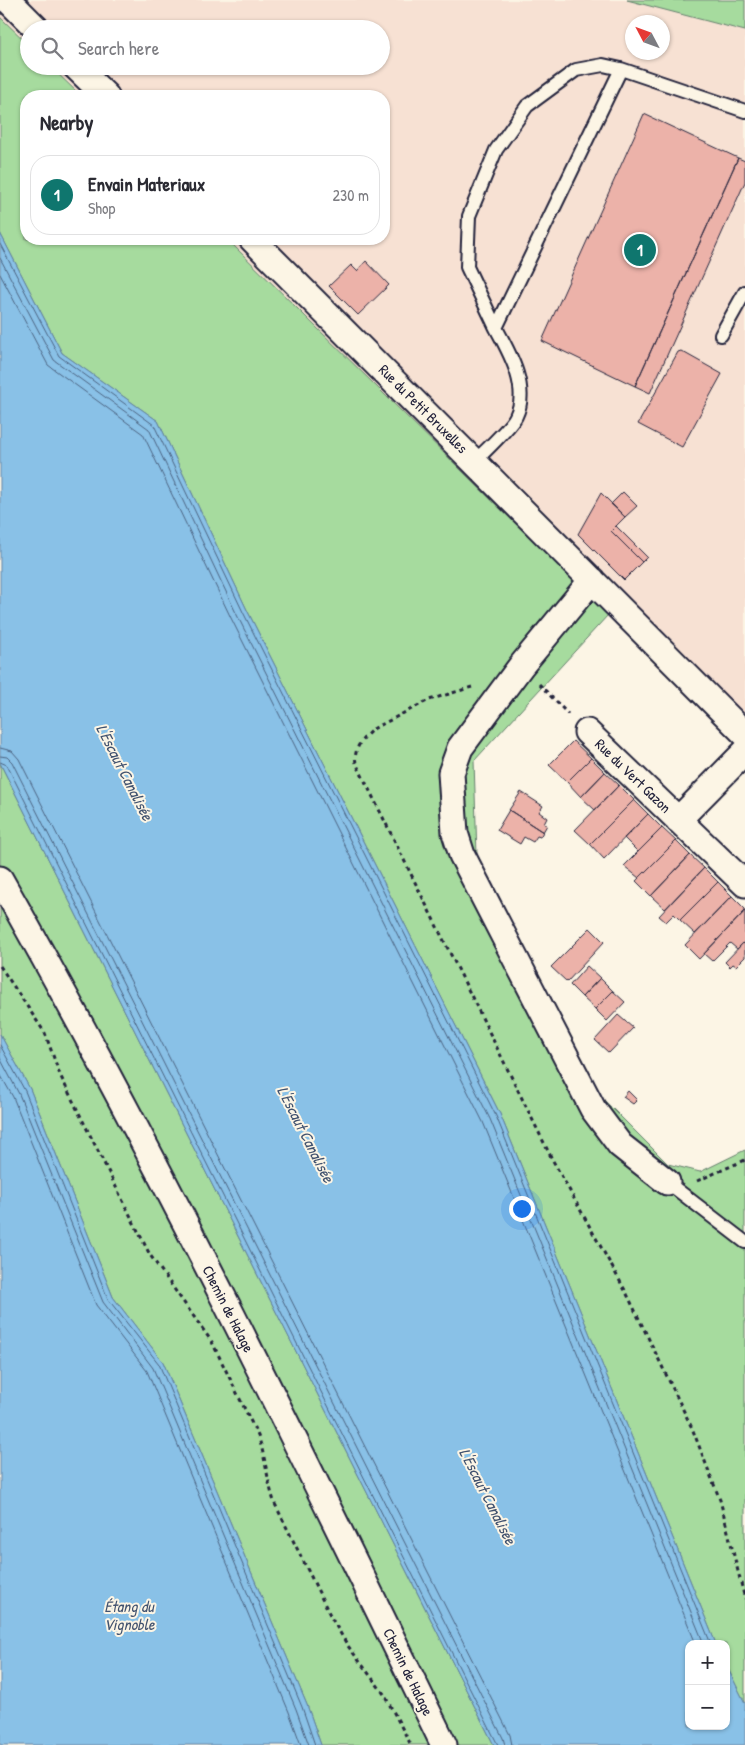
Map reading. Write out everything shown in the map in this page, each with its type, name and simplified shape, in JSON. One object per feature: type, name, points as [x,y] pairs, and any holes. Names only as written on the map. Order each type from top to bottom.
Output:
[{"type":"street","points":[[8,0],[28,20]]},
{"type":"street","points":[[85,75],[100,90]]},
{"type":"street","name":"Rue du Petit Bruxelles","points":[[258,245],[745,734]]},
{"type":"street","points":[[592,580],[521,666],[468,735],[454,760],[452,773],[453,821],[458,845],[594,1109],[620,1145],[667,1182]]},
{"type":"street","name":"Rue du Vert Gazon","points":[[587,732],[745,884]]},
{"type":"street","name":"Rue du Vert Gazon","points":[[678,820],[745,752]]},
{"type":"street","name":"Chemin de Halage","points":[[0,879],[118,1093],[269,1389],[444,1745]]},
{"type":"lane","points":[[475,461],[516,416],[520,393],[515,363],[467,267],[469,216],[496,150],[527,106],[576,70],[603,65],[621,69],[745,111]]},
{"type":"lane","points":[[496,328],[621,69]]},
{"type":"lane","points":[[721,335],[745,292]]},
{"type":"lane","points":[[667,1182],[745,1242]]},
{"type":"path","points":[[521,666],[587,732]]},
{"type":"path","points":[[477,685],[429,700],[373,729],[356,749],[356,762],[519,1094],[552,1159],[626,1292],[688,1420],[720,1500],[745,1599]]},
{"type":"path","points":[[0,966],[30,1007],[45,1033],[60,1076],[150,1255],[212,1342],[263,1448],[270,1489],[280,1513],[332,1619],[348,1646],[384,1694],[411,1745]]},
{"type":"path","points":[[667,1182],[695,1182],[745,1160]]},
{"type":"shaded area","points":[[0,0],[627,0],[745,31],[745,757],[730,733],[519,529],[233,245],[390,245],[390,90],[75,90],[59,75],[390,75],[390,20],[20,20],[20,36],[0,17]]},
{"type":"green space","points":[[627,0],[745,0],[745,31]]},
{"type":"green space","points":[[0,17],[20,36],[20,75],[59,75],[75,90],[20,90],[20,245],[233,245],[608,615],[474,761],[477,856],[599,1095],[668,1164],[700,1172],[745,1150],[745,1703],[730,1673],[730,1640],[714,1640],[500,1114],[247,610],[158,421],[62,353],[0,233]]},
{"type":"green space","points":[[0,763],[494,1745],[321,1745],[307,1705],[163,1362],[113,1297],[30,1089],[0,1034]]},
{"type":"water","name":"L'Escaut Canalisée","points":[[0,233],[62,353],[158,421],[247,610],[500,1114],[714,1640],[685,1640],[685,1730],[730,1730],[730,1673],[745,1703],[745,1745],[494,1745],[0,763]]},
{"type":"water","name":"Étang du Vignoble","points":[[0,1034],[30,1089],[113,1297],[163,1362],[307,1705],[321,1745],[0,1745]]},
{"type":"building","points":[[644,114],[738,158],[635,386],[542,341]]},
{"type":"building","points":[[738,158],[745,161],[745,182],[650,393],[635,386]]},
{"type":"building","points":[[366,261],[389,285],[358,315],[329,286],[351,265],[357,271]]},
{"type":"building","points":[[681,351],[722,374],[682,447],[638,424],[678,352]]},
{"type":"building","points":[[623,492],[637,506],[625,517],[611,504]]},
{"type":"building","points":[[601,493],[625,517],[611,531],[642,562],[624,580],[578,534]]},
{"type":"building","points":[[616,526],[647,557],[642,562],[611,531]]},
{"type":"building","points":[[573,741],[591,758],[567,782],[549,765]]},
{"type":"building","points":[[591,758],[605,772],[581,797],[567,782]]},
{"type":"building","points":[[605,772],[619,785],[595,810],[581,797]]},
{"type":"building","points":[[619,785],[634,800],[590,844],[575,830]]},
{"type":"building","points":[[521,792],[543,806],[539,812],[547,818],[544,824],[547,825],[543,832],[509,810]]},
{"type":"building","points":[[634,800],[648,814],[604,859],[590,844]]},
{"type":"building","points":[[509,810],[543,832],[540,837],[537,836],[533,842],[524,837],[520,844],[497,830]]},
{"type":"building","points":[[648,814],[662,828],[638,852],[624,838]]},
{"type":"building","points":[[662,828],[676,841],[639,878],[624,866]]},
{"type":"building","points":[[676,841],[690,855],[651,896],[636,881]]},
{"type":"building","points":[[690,855],[704,868],[665,909],[651,896]]},
{"type":"building","points":[[704,868],[718,882],[680,920],[674,914],[666,922],[659,916]]},
{"type":"building","points":[[718,882],[732,896],[695,934],[680,920]]},
{"type":"building","points":[[732,896],[745,911],[699,959],[685,945]]},
{"type":"building","points":[[745,911],[745,941],[737,949],[730,943],[712,961],[704,954]]},
{"type":"building","points":[[590,928],[604,942],[567,982],[551,967]]},
{"type":"building","points":[[745,941],[745,957],[736,966],[733,964],[730,967],[725,962]]},
{"type":"building","points":[[587,966],[600,978],[582,997],[570,985]]},
{"type":"building","points":[[600,978],[613,991],[595,1009],[582,997]]},
{"type":"building","points":[[613,991],[625,1002],[607,1021],[595,1009]]},
{"type":"building","points":[[618,1015],[633,1028],[609,1053],[595,1040]]},
{"type":"building","points":[[628,1091],[637,1100],[633,1104],[623,1097]]},
{"type":"place","name":"Envain Materiaux","points":[[640,250]]}]
